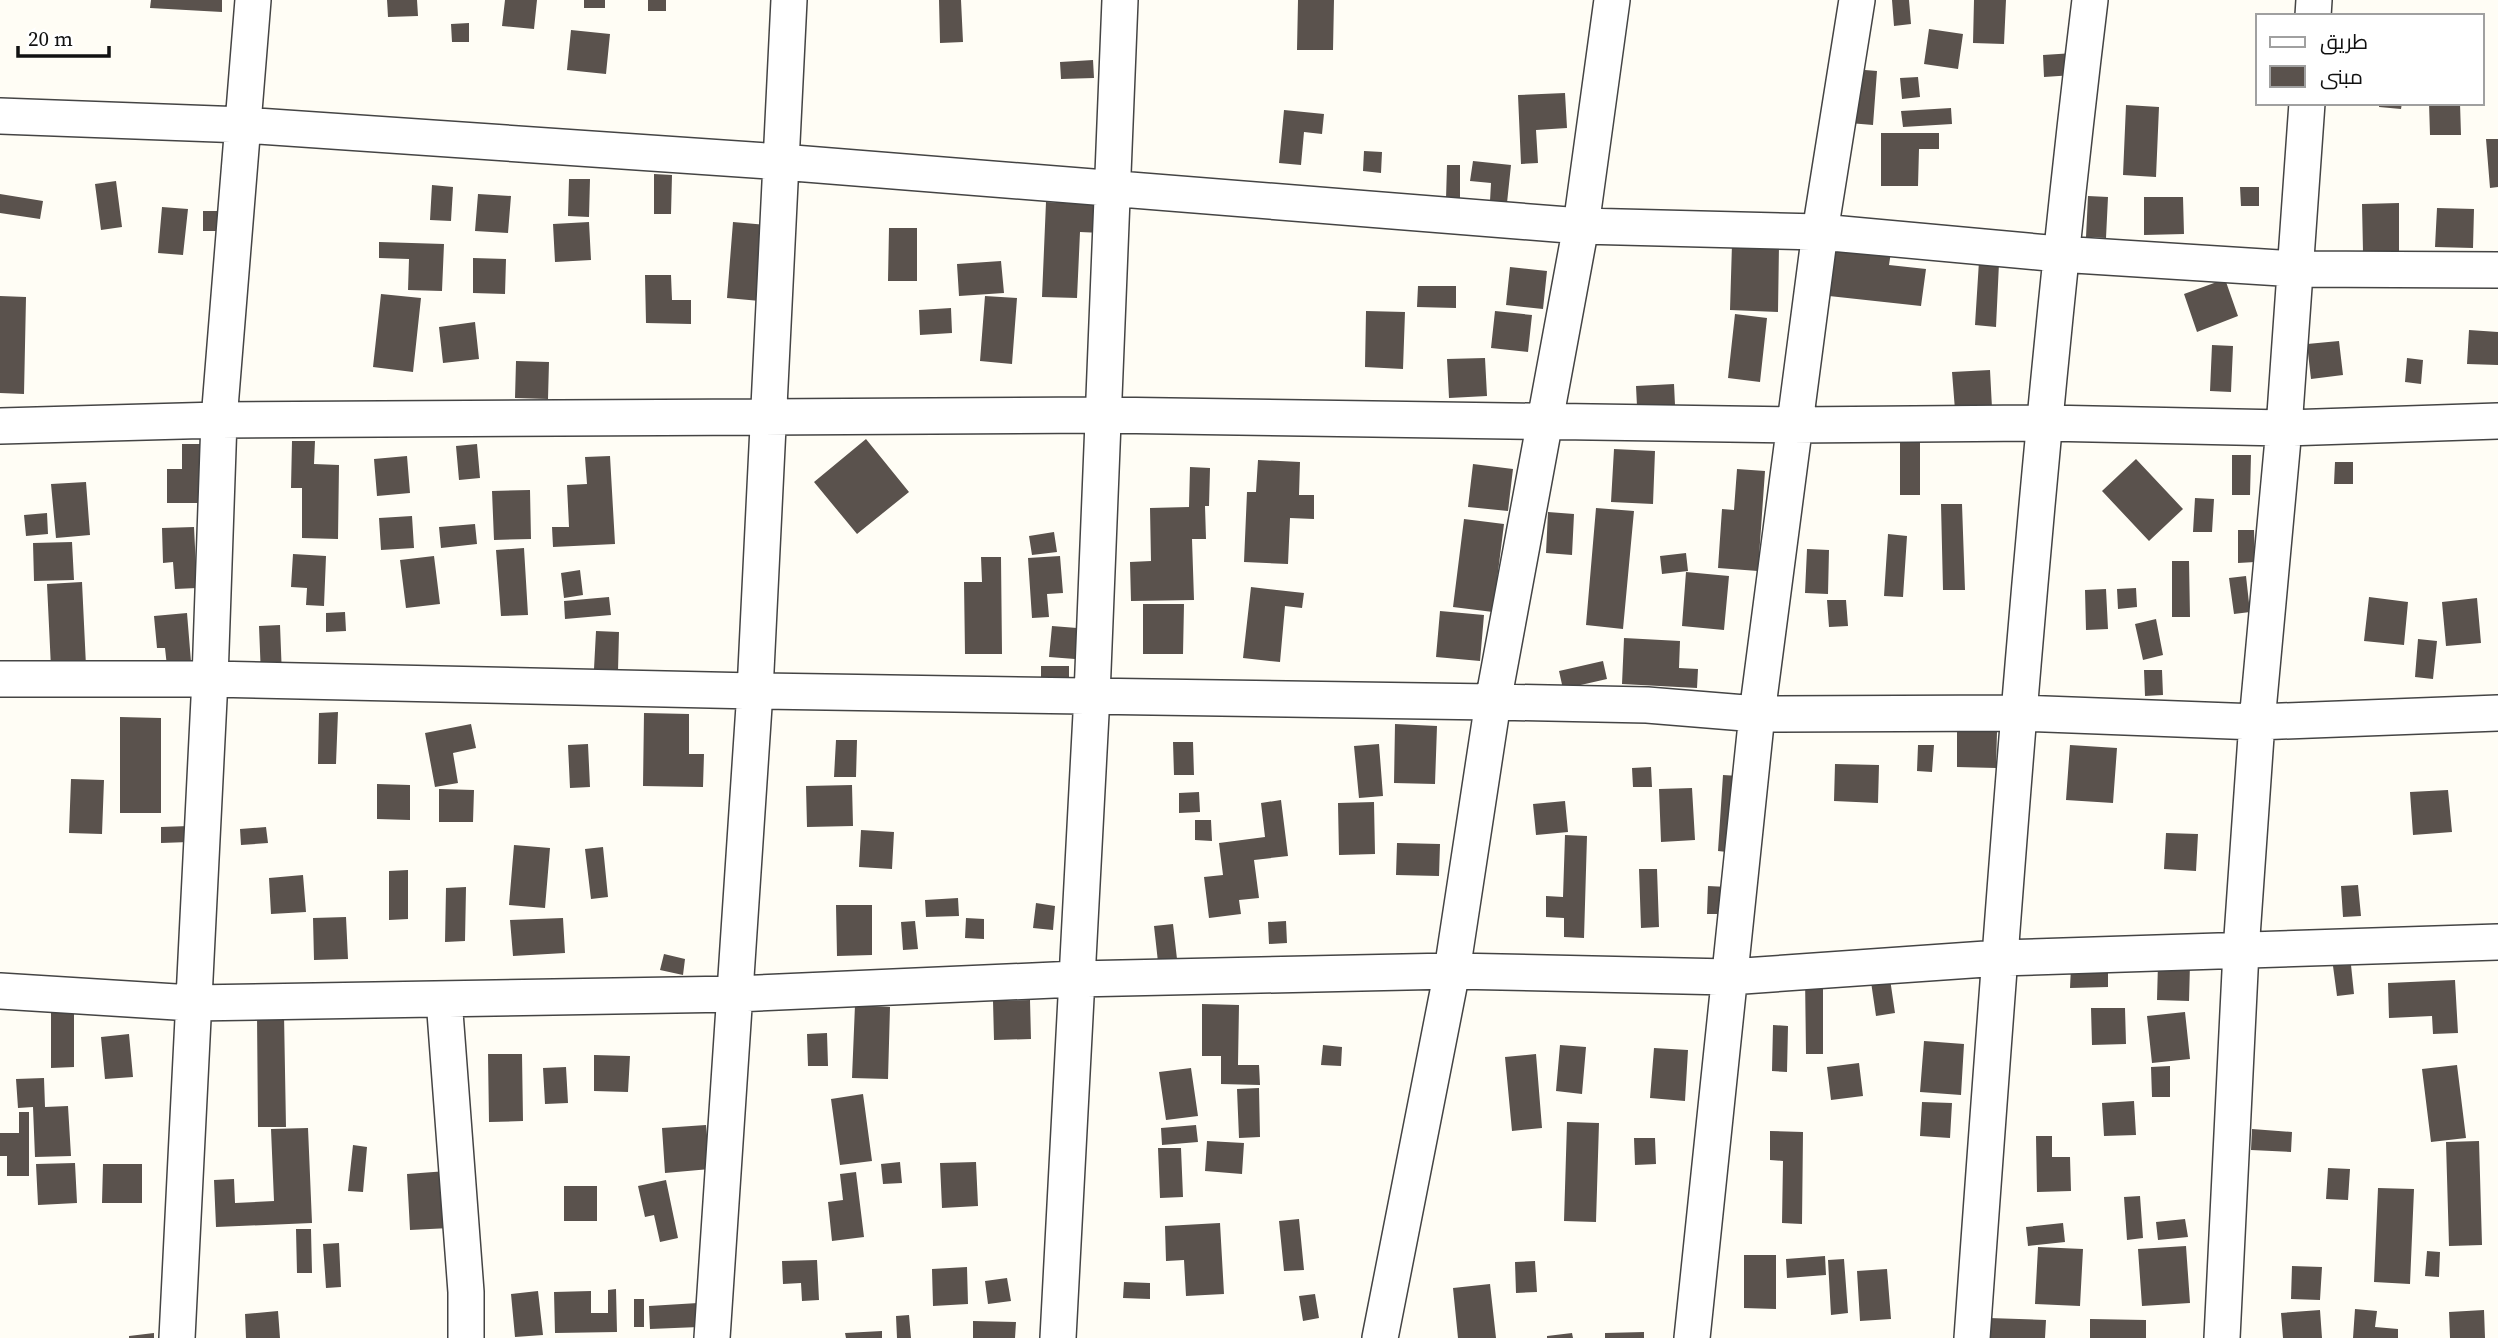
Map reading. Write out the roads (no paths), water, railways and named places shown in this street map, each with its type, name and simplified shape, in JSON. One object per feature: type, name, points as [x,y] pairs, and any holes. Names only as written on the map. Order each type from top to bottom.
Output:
[{"type":"street","points":[[177,1338],[210,679],[219,420],[253,0]]},
{"type":"street","points":[[712,1338],[755,691],[789,0]]},
{"type":"street","points":[[1058,1338],[1092,695],[1120,0]]},
{"type":"street","points":[[1380,1338],[1452,971],[1493,702],[1581,226],[1612,0]]},
{"type":"street","points":[[1692,1338],[1757,714],[1820,232],[1857,0]]},
{"type":"street","points":[[1972,1338],[2000,958],[2059,254],[2090,0]]},
{"type":"street","points":[[2222,1338],[2241,951],[2257,722],[2284,428],[2307,105]]},
{"type":"street","points":[[0,116],[244,125],[781,162],[1581,226],[1820,232],[2059,254],[2295,269],[2498,270]]},
{"type":"street","points":[[0,426],[219,420],[1102,415],[1793,425],[2045,423],[2284,428],[2498,421]]},
{"type":"street","points":[[0,679],[210,679],[755,691],[1493,702],[1647,705],[1757,714],[2021,713],[2257,722],[2498,713]]},
{"type":"street","points":[[0,991],[192,1003],[736,994],[1076,979],[1452,971],[1729,976],[2000,958],[2498,942]]},
{"type":"street","points":[[444,999],[466,1292],[466,1338]]}]
